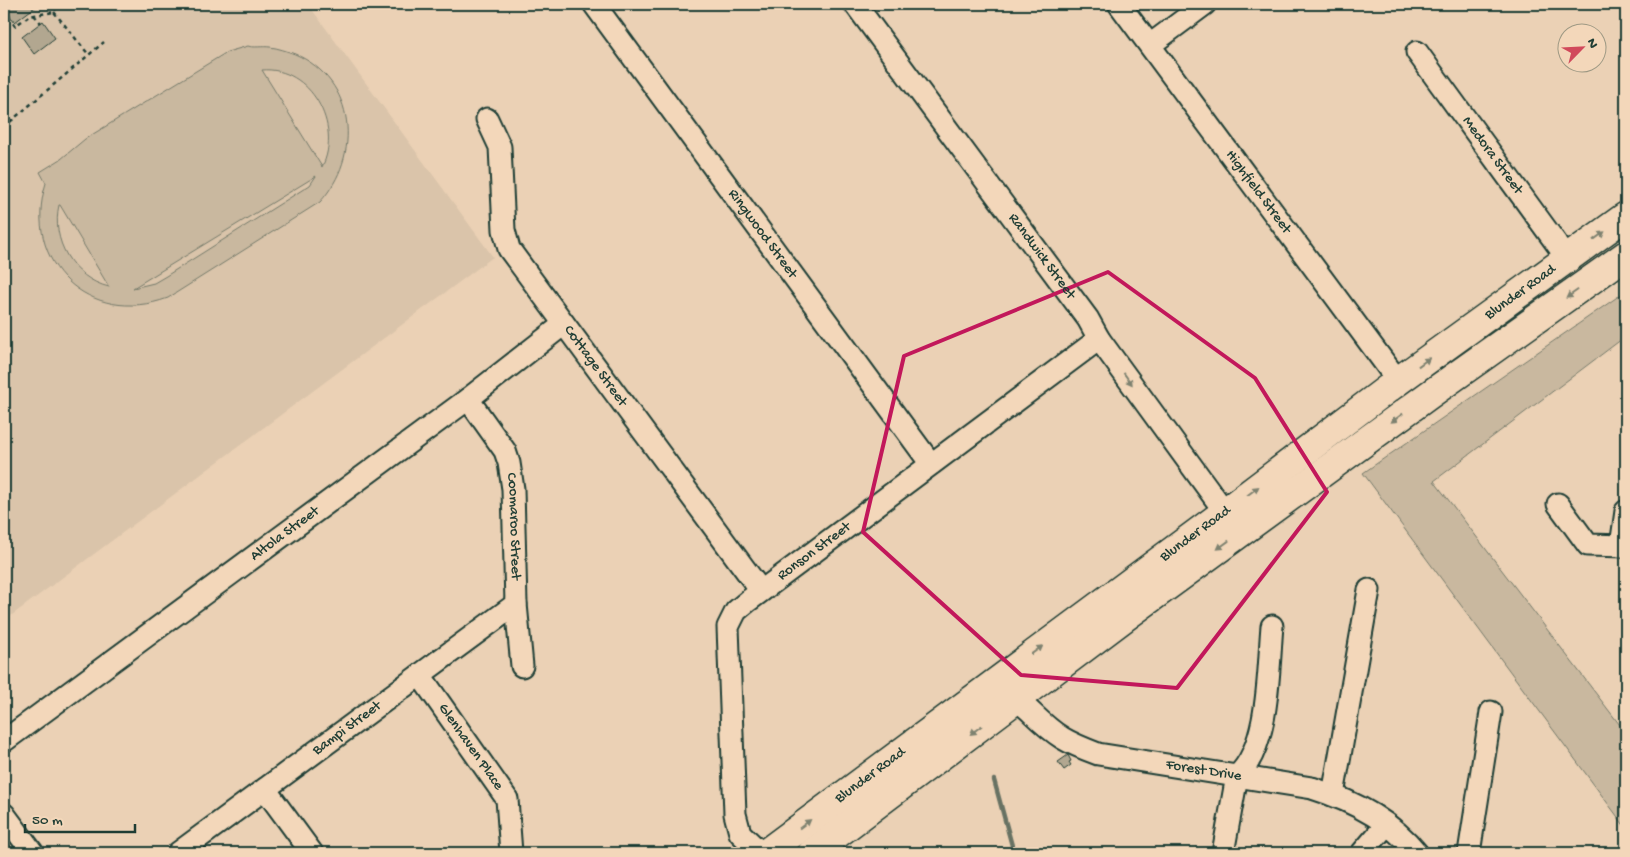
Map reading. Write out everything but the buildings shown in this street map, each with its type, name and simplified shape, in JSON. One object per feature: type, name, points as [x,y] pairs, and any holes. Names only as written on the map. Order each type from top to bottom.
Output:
[{"type":"main road","name":"Blunder Road","points":[[766,853],[1398,381],[1626,216]]},
{"type":"main road","name":"Blunder Road","points":[[812,853],[1125,617],[1429,395],[1626,256]]},
{"type":"street","name":"Ringwood Street","points":[[594,4],[931,464]]},
{"type":"street","name":"Randwick Street","points":[[855,4],[1088,319],[1099,339],[1225,512]]},
{"type":"street","name":"Highfield Street","points":[[1119,4],[1398,381]]},
{"type":"street","points":[[1150,45],[1205,4]]},
{"type":"street","name":"Medora Street","points":[[1417,52],[1567,258]]},
{"type":"street","name":"Cottage Street","points":[[487,119],[500,147],[504,230],[509,249],[761,591]]},
{"type":"street","name":"Altola Street","points":[[4,741],[468,399],[564,324]]},
{"type":"street","name":"Ronson Street","points":[[761,853],[740,833],[736,824],[728,627],[736,610],[1099,339]]},
{"type":"street","name":"Coomaroo Street","points":[[468,399],[505,451],[509,464],[513,489],[516,604],[522,666]]},
{"type":"street","points":[[1558,504],[1588,545],[1624,546],[1626,511]]},
{"type":"street","points":[[1332,795],[1370,590]]},
{"type":"street","name":"Bampi Street","points":[[178,853],[516,604]]},
{"type":"street","points":[[1223,853],[1236,776],[1245,769],[1263,724],[1272,626]]},
{"type":"street","name":"Glenhaven Place","points":[[420,674],[507,799],[510,853]]},
{"type":"street","name":"Forest Drive","points":[[998,679],[1015,701],[1054,734],[1098,754],[1312,788],[1364,810],[1404,836],[1417,853]]},
{"type":"street","points":[[1470,853],[1491,712]]},
{"type":"street","points":[[264,789],[312,853]]},
{"type":"street","points":[[4,814],[33,853]]},
{"type":"street","points":[[1362,853],[1386,825]]},
{"type":"path","points":[[54,12],[58,4]]},
{"type":"path","points":[[4,10],[15,26],[28,15],[34,16],[54,12]]},
{"type":"path","points":[[54,12],[89,55]]},
{"type":"path","points":[[34,16],[40,23]]},
{"type":"path","points":[[4,127],[104,42]]},
{"type":"highlighted area","points":[[1108,272],[1255,378],[1327,492],[1177,688],[1021,675],[863,532],[904,356]]},
{"type":"shaded area","points":[[4,4],[308,4],[493,257],[4,621]]},
{"type":"shaded area","points":[[248,46],[270,47],[282,50],[295,54],[316,66],[331,82],[341,101],[347,121],[347,142],[343,163],[334,184],[320,202],[168,298],[139,305],[113,304],[89,295],[68,281],[53,262],[44,239],[41,212],[46,183],[40,172],[61,159],[85,139],[227,52]],"holes":[[[262,70],[279,71],[295,78],[308,88],[318,102],[325,117],[328,134],[327,151],[322,167]],[[316,176],[310,185],[166,276],[154,283],[133,288]],[[60,205],[109,287],[84,275],[67,256],[58,231],[57,218]]]},
{"type":"shaded area","points":[[1626,291],[1626,336],[1434,481],[1626,733],[1626,828],[1363,473]]},
{"type":"waterway","points":[[994,780],[1014,853]]}]
